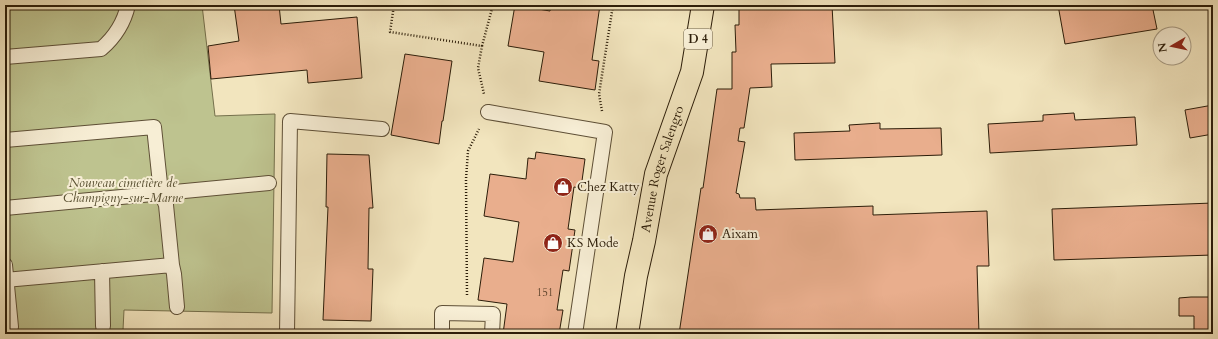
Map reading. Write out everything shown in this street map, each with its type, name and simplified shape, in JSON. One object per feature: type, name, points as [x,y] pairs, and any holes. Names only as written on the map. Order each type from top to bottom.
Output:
[{"type":"main road","name":"Avenue Roger Salengro","points":[[627,334],[636,276],[656,174],[692,72],[703,5]]},
{"type":"lane","points":[[5,57],[101,48],[112,39],[121,27],[128,5]]},
{"type":"lane","points":[[488,112],[605,132],[575,334]]},
{"type":"lane","points":[[286,334],[290,120],[382,129]]},
{"type":"lane","points":[[5,140],[154,127],[161,193],[166,205],[177,307]]},
{"type":"lane","points":[[5,208],[268,183]]},
{"type":"lane","points":[[6,280],[172,265]]},
{"type":"lane","points":[[5,266],[11,327]]},
{"type":"lane","points":[[102,271],[103,326]]},
{"type":"lane","points":[[442,334],[442,314],[493,314],[492,334]]},
{"type":"path","points":[[394,5],[390,32],[482,46]]},
{"type":"path","points":[[467,314],[466,179],[468,151],[488,112],[478,68],[482,46],[493,5]]},
{"type":"path","points":[[605,132],[599,94],[613,5]]},
{"type":"green space","name":"Nouveau cimetière de Champigny-sur-Marne","points":[[5,5],[202,5],[215,116],[275,114],[272,313],[124,310],[123,330],[5,333]]},
{"type":"building","points":[[234,5],[279,5],[281,24],[357,17],[362,78],[308,83],[307,70],[211,79],[208,46],[239,41]]},
{"type":"building","points":[[515,5],[550,11],[551,5],[600,5],[592,60],[599,61],[595,90],[539,81],[544,52],[508,46]]},
{"type":"building","points":[[739,5],[832,5],[835,63],[771,64],[772,87],[750,88],[744,128],[740,128],[738,141],[745,142],[736,193],[739,194],[740,198],[755,198],[756,210],[873,206],[873,215],[987,211],[989,266],[977,266],[979,334],[679,334],[701,188],[703,188],[717,89],[732,89],[732,52],[736,52],[735,25],[739,25]]},
{"type":"building","points":[[1058,5],[1152,5],[1156,26],[1152,26],[1152,30],[1065,44]]},
{"type":"building","points":[[405,54],[452,61],[439,144],[391,135]]},
{"type":"building","points":[[1213,105],[1213,134],[1190,138],[1185,110]]},
{"type":"building","points":[[1074,113],[1075,120],[1135,117],[1137,145],[990,153],[988,124],[1043,121],[1043,115]]},
{"type":"building","points":[[880,123],[880,129],[941,128],[942,155],[795,160],[794,133],[850,131],[849,125]]},
{"type":"building","points":[[536,152],[585,159],[581,188],[574,187],[568,229],[575,230],[569,271],[563,270],[557,310],[563,310],[559,334],[503,334],[507,304],[478,300],[484,258],[513,262],[519,222],[484,216],[490,174],[526,179],[528,158],[535,159]]},
{"type":"building","points":[[327,154],[369,155],[373,208],[369,208],[368,269],[373,269],[371,321],[323,320],[328,207],[326,207]]},
{"type":"building","points":[[1213,203],[1213,255],[1054,260],[1052,209]]},
{"type":"building","points":[[1213,297],[1213,334],[1194,334],[1194,316],[1179,316],[1179,298]]},
{"type":"place","name":"Chez Katty","points":[[563,187]]},
{"type":"place","name":"Aixam","points":[[708,234]]},
{"type":"place","name":"KS Mode","points":[[553,243]]}]
